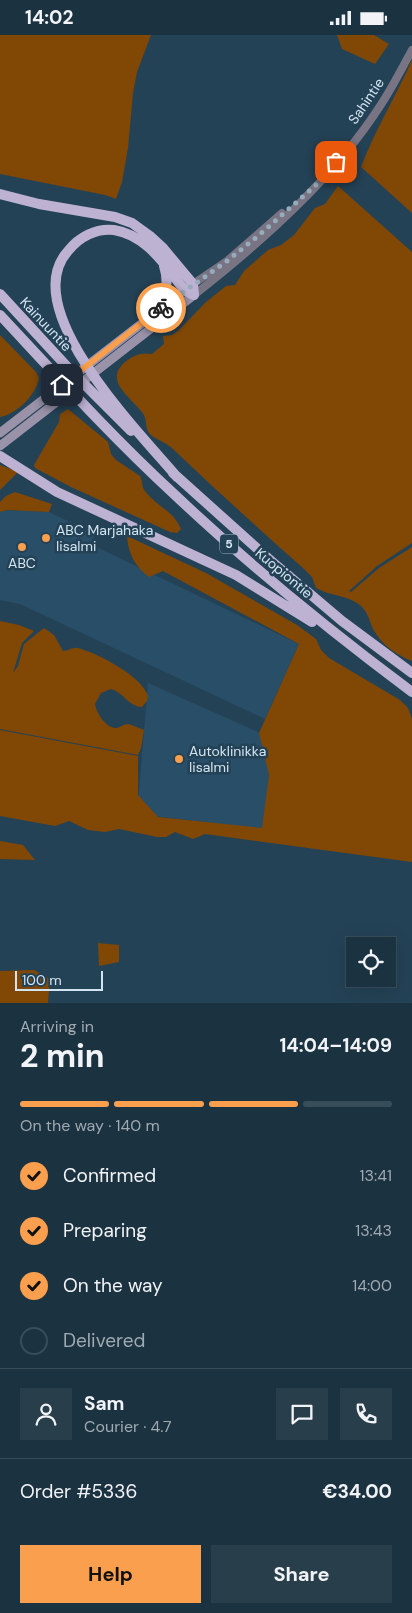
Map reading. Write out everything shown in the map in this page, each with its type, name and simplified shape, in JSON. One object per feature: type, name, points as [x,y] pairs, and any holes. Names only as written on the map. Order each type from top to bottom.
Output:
[{"type":"highway","points":[[0,194],[39,204],[115,217],[132,223],[150,236],[162,248],[191,290]]},
{"type":"highway","points":[[177,477],[102,386],[81,357],[57,307],[56,275],[60,261],[75,243],[94,233],[113,230],[133,236],[148,246],[191,290]]},
{"type":"highway","points":[[152,314],[166,294],[166,273],[162,260]]},
{"type":"highway","name":"Kainuuntie","points":[[0,294],[71,371]]},
{"type":"highway","name":"Kainuuntie","points":[[0,315],[61,380]]},
{"type":"highway","name":"Kuopiontie","points":[[71,371],[177,477],[292,579],[342,621],[412,673]]},
{"type":"highway","name":"Kuopiontie","points":[[61,380],[173,494],[346,643],[412,692]]},
{"type":"highway","points":[[0,456],[57,492],[236,575],[346,643]]},
{"type":"main road","points":[[0,433],[152,314],[191,290]]},
{"type":"main road","points":[[0,446],[105,364],[191,290]]},
{"type":"street","name":"Sahintie","points":[[191,290],[272,231],[316,185],[381,104],[412,50]]},
{"type":"shaded area","points":[[0,35],[151,35],[137,72],[133,93],[128,148],[122,182],[116,199],[105,195],[0,174]]},
{"type":"shaded area","points":[[337,35],[374,35],[389,44],[375,64],[342,49]]},
{"type":"shaded area","points":[[412,60],[412,213],[361,167]]},
{"type":"shaded area","points":[[338,186],[412,252],[412,543],[377,566],[349,591],[351,592],[379,568],[412,547],[412,661],[400,656],[380,639],[373,629],[367,613],[360,605],[350,599],[316,588],[312,577],[303,568],[171,447],[149,433],[144,415],[118,383],[119,369],[125,362],[134,356],[152,354],[164,344],[163,336],[172,335],[178,331],[206,302],[226,286],[235,285],[244,271],[268,250],[281,245],[294,235],[315,208],[325,204]]},
{"type":"shaded area","points":[[0,335],[36,372],[39,378],[34,391],[25,403],[13,412],[0,417]]},
{"type":"shaded area","points":[[68,409],[108,442],[111,454],[116,460],[140,476],[145,491],[174,517],[178,523],[181,529],[177,533],[170,532],[71,487],[35,468],[34,465],[59,422],[60,414]]},
{"type":"shaded area","points":[[0,465],[18,472],[0,490]]},
{"type":"shaded area","points":[[15,492],[52,504],[49,512],[7,510],[0,512],[0,502],[6,496]]},
{"type":"shaded area","points":[[7,510],[49,512],[95,534],[90,544],[299,644],[265,719],[20,604],[0,600],[0,512]]},
{"type":"shaded area","points":[[127,536],[206,573],[297,625],[316,639],[321,650],[329,658],[400,700],[408,708],[412,719],[412,862],[205,834],[193,839],[175,832],[166,837],[157,837],[119,829],[105,832],[88,830],[69,821],[55,826],[0,816],[0,730],[138,756],[138,795],[158,817],[262,828],[269,775],[259,733],[299,644],[163,571],[149,577],[133,559]]},
{"type":"shaded area","points":[[0,621],[19,625],[34,631],[22,643],[13,673],[18,666],[24,644],[44,628],[54,635],[63,651],[78,648],[86,651],[118,666],[137,681],[144,688],[148,696],[147,701],[142,707],[133,705],[111,689],[101,693],[95,704],[97,711],[109,726],[117,728],[129,724],[144,730],[138,755],[0,729]]},
{"type":"shaded area","points":[[148,683],[274,739],[271,830],[137,814]]},
{"type":"shaded area","points":[[0,841],[23,845],[35,860],[0,859]]},
{"type":"shaded area","points":[[98,943],[119,945],[119,962],[99,966]]},
{"type":"shaded area","points":[[34,970],[50,979],[48,1003],[0,1003],[0,971]]},
{"type":"way so far","points":[[161,308],[227,261],[258,236],[316,185],[336,162]]},
{"type":"place","name":"ABC Marjahaka Iisalmi","points":[[46,538]]},
{"type":"place","name":"ABC","points":[[22,547]]},
{"type":"place","name":"Autoklinikka Iisalmi","points":[[179,759]]},
{"type":"route","points":[[62,385],[161,308]]}]
